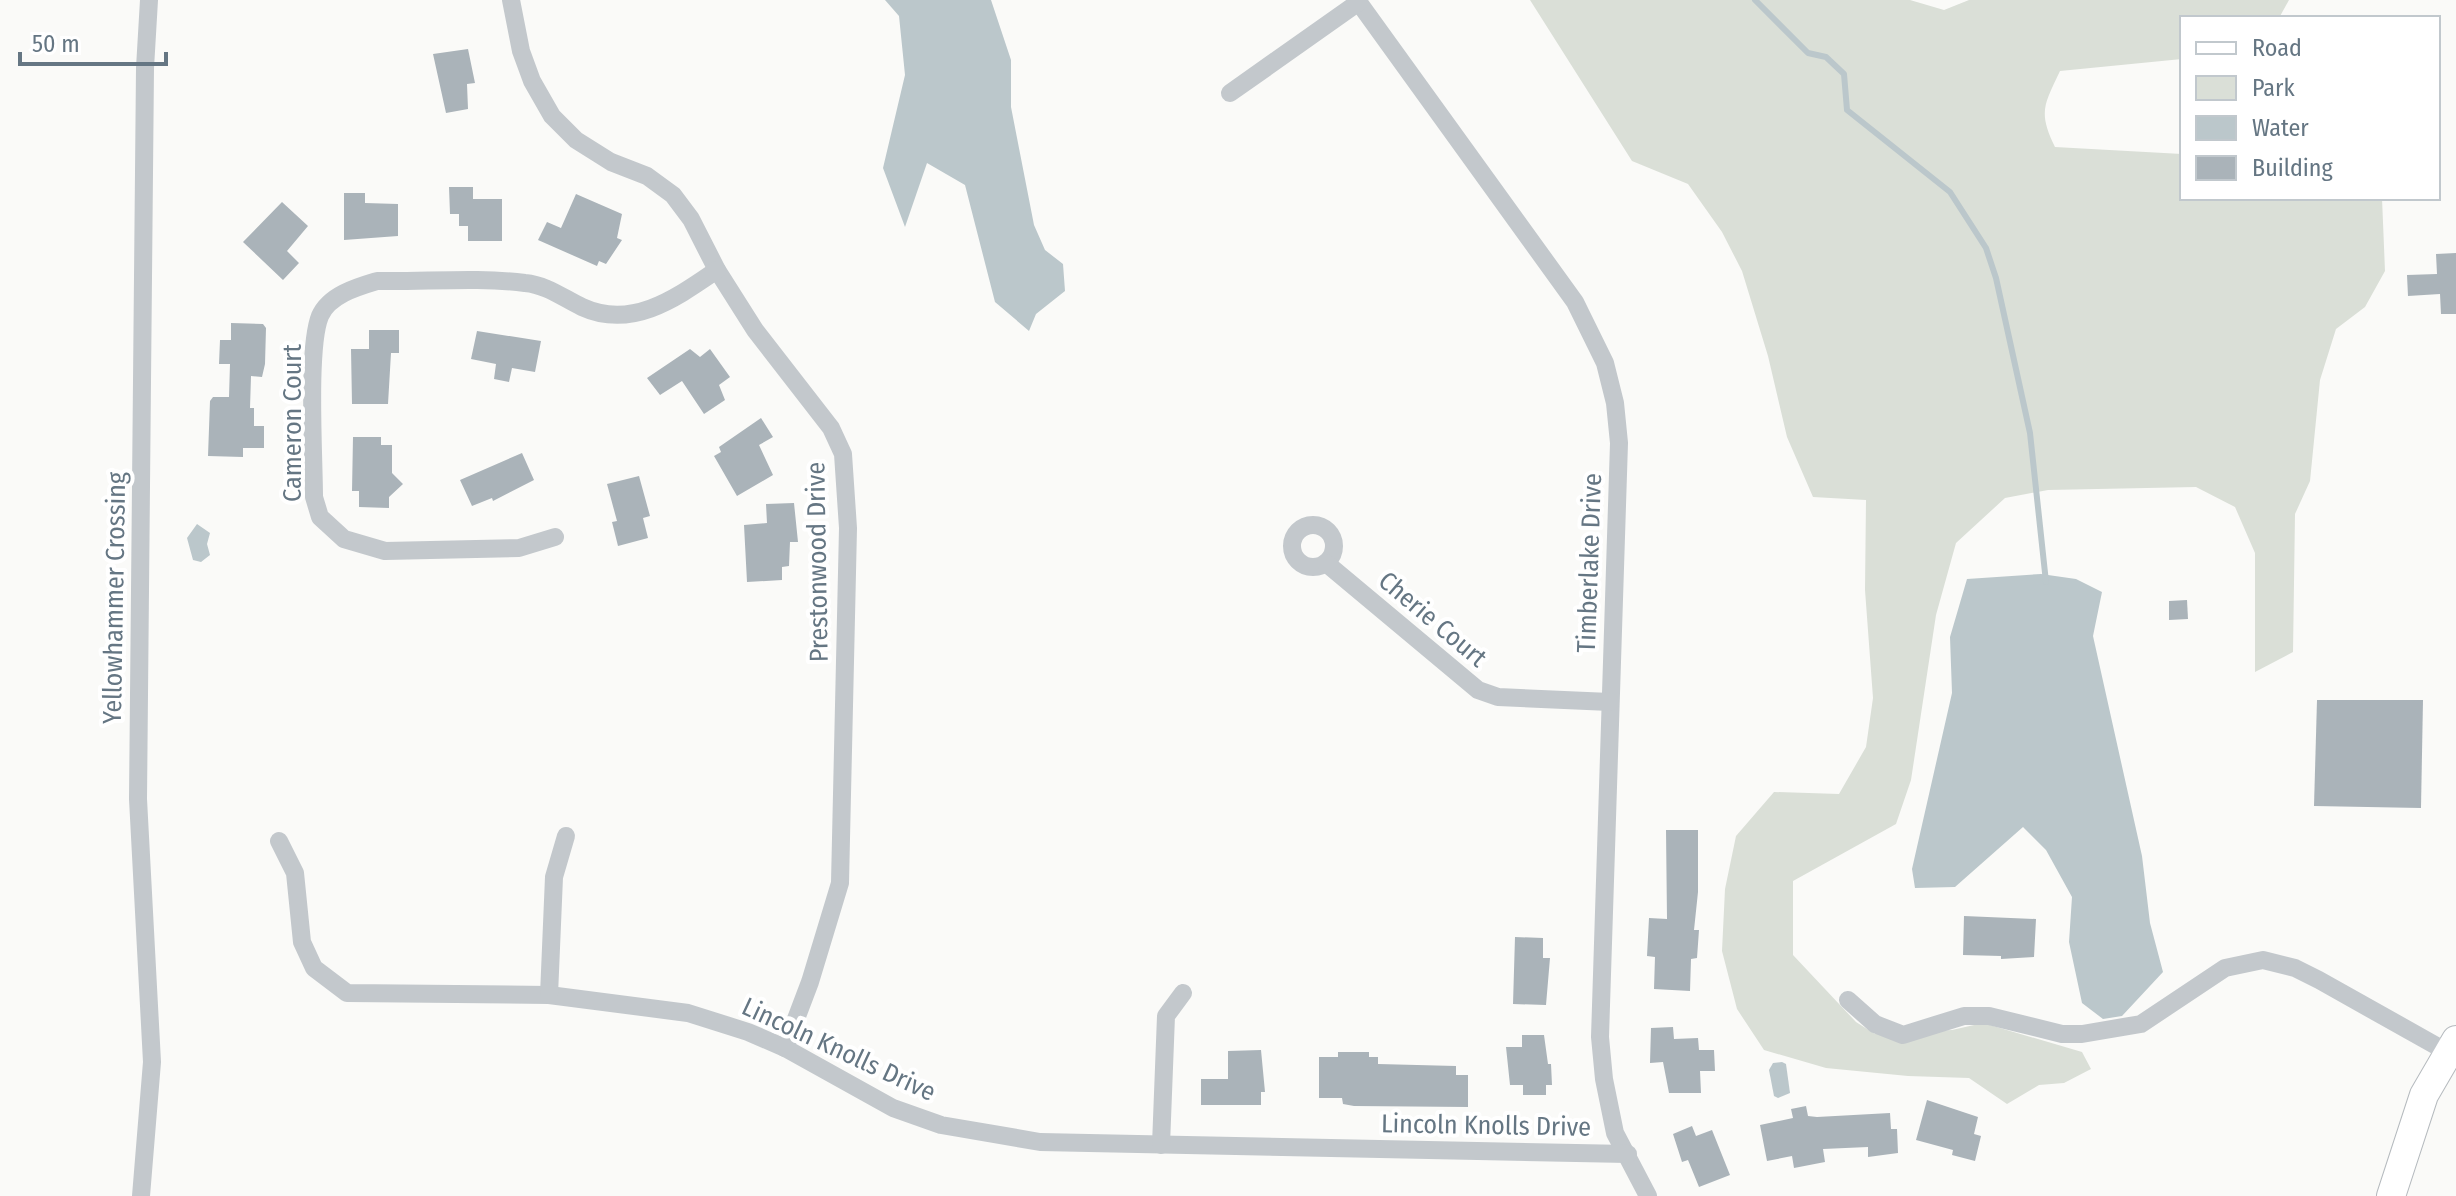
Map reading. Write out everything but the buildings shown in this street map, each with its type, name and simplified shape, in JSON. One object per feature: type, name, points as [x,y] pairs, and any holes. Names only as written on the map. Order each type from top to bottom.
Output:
[{"type":"main road","points":[[2391,1196],[2424,1095],[2452,1046]]},
{"type":"street","name":"Yellowhammer Crossing","points":[[141,1196],[152,1062],[138,799],[145,109],[149,0]]},
{"type":"street","name":"Prestonwood Drive","points":[[511,0],[521,51],[532,81],[552,116],[576,140],[611,162],[647,176],[673,195],[691,219],[717,270],[755,330],[831,428],[843,454],[848,528],[840,883],[810,982],[785,1048]]},
{"type":"street","points":[[1230,93],[1358,1]]},
{"type":"street","name":"Timberlake Drive","points":[[1358,1],[1575,302],[1605,363],[1615,403],[1619,443],[1600,1037],[1604,1079],[1615,1133],[1648,1196]]},
{"type":"street","name":"Cameron Court","points":[[555,537],[519,548],[385,551],[344,539],[320,517],[314,497],[315,344],[320,315],[333,300],[353,288],[377,281],[527,283],[553,291],[604,315],[629,315],[652,309],[717,270]]},
{"type":"street","name":"Cherie Court","points":[[1326,563],[1478,690],[1498,697],[1610,702]]},
{"type":"street","points":[[549,995],[554,877],[566,836]]},
{"type":"street","name":"Lincoln Knolls Drive","points":[[279,841],[295,873],[302,942],[314,968],[347,993],[549,995],[688,1013],[728,1024],[785,1048],[852,1088],[893,1108],[941,1125],[1040,1142],[1628,1154]]},
{"type":"street","points":[[1848,1000],[1875,1024],[1903,1035],[1964,1016],[1989,1016],[2062,1034],[2082,1034],[2141,1024],[2225,968],[2263,960],[2295,968],[2452,1046]]},
{"type":"street","points":[[1161,1145],[1166,1016],[1183,993]]},
{"type":"green space","points":[[1530,0],[1910,0],[1944,10],[1969,0],[2289,0],[2280,16],[2180,16],[2180,59],[2060,71],[2047,101],[2045,117],[2055,147],[2180,154],[2180,200],[2382,200],[2385,271],[2365,307],[2336,329],[2320,380],[2310,481],[2295,514],[2293,652],[2255,672],[2255,553],[2235,507],[2196,487],[2048,490],[2005,498],[1956,543],[1936,615],[1911,780],[1896,824],[1793,881],[1793,955],[1856,1022],[1875,1034],[1952,1030],[1983,1023],[2082,1052],[2091,1069],[2064,1083],[2039,1085],[2007,1104],[1969,1078],[1826,1068],[1764,1050],[1737,1009],[1722,951],[1725,889],[1736,836],[1774,792],[1839,794],[1866,747],[1873,698],[1865,590],[1866,500],[1813,497],[1787,437],[1768,356],[1742,271],[1722,232],[1688,184],[1632,161]]},
{"type":"water","points":[[885,0],[991,0],[1011,60],[1011,107],[1034,225],[1045,250],[1063,264],[1065,291],[1036,314],[1029,331],[995,302],[965,185],[927,163],[905,227],[883,168],[905,75],[899,16]]},
{"type":"water","points":[[197,524],[210,533],[207,544],[210,555],[201,562],[193,560],[187,538]]},
{"type":"water","points":[[2041,574],[2076,579],[2102,592],[2093,636],[2142,856],[2150,923],[2163,972],[2122,1016],[2103,1019],[2082,1003],[2069,942],[2072,897],[2046,850],[2023,827],[1955,887],[1915,888],[1912,869],[1952,693],[1950,637],[1967,579]]},
{"type":"water","points":[[1773,1063],[1786,1064],[1790,1093],[1778,1098],[1774,1096],[1769,1070]]},
{"type":"waterway","points":[[1755,0],[1808,53],[1826,57],[1844,74],[1847,110],[1950,192],[1986,248],[1996,278],[2030,433],[2046,582]]}]
